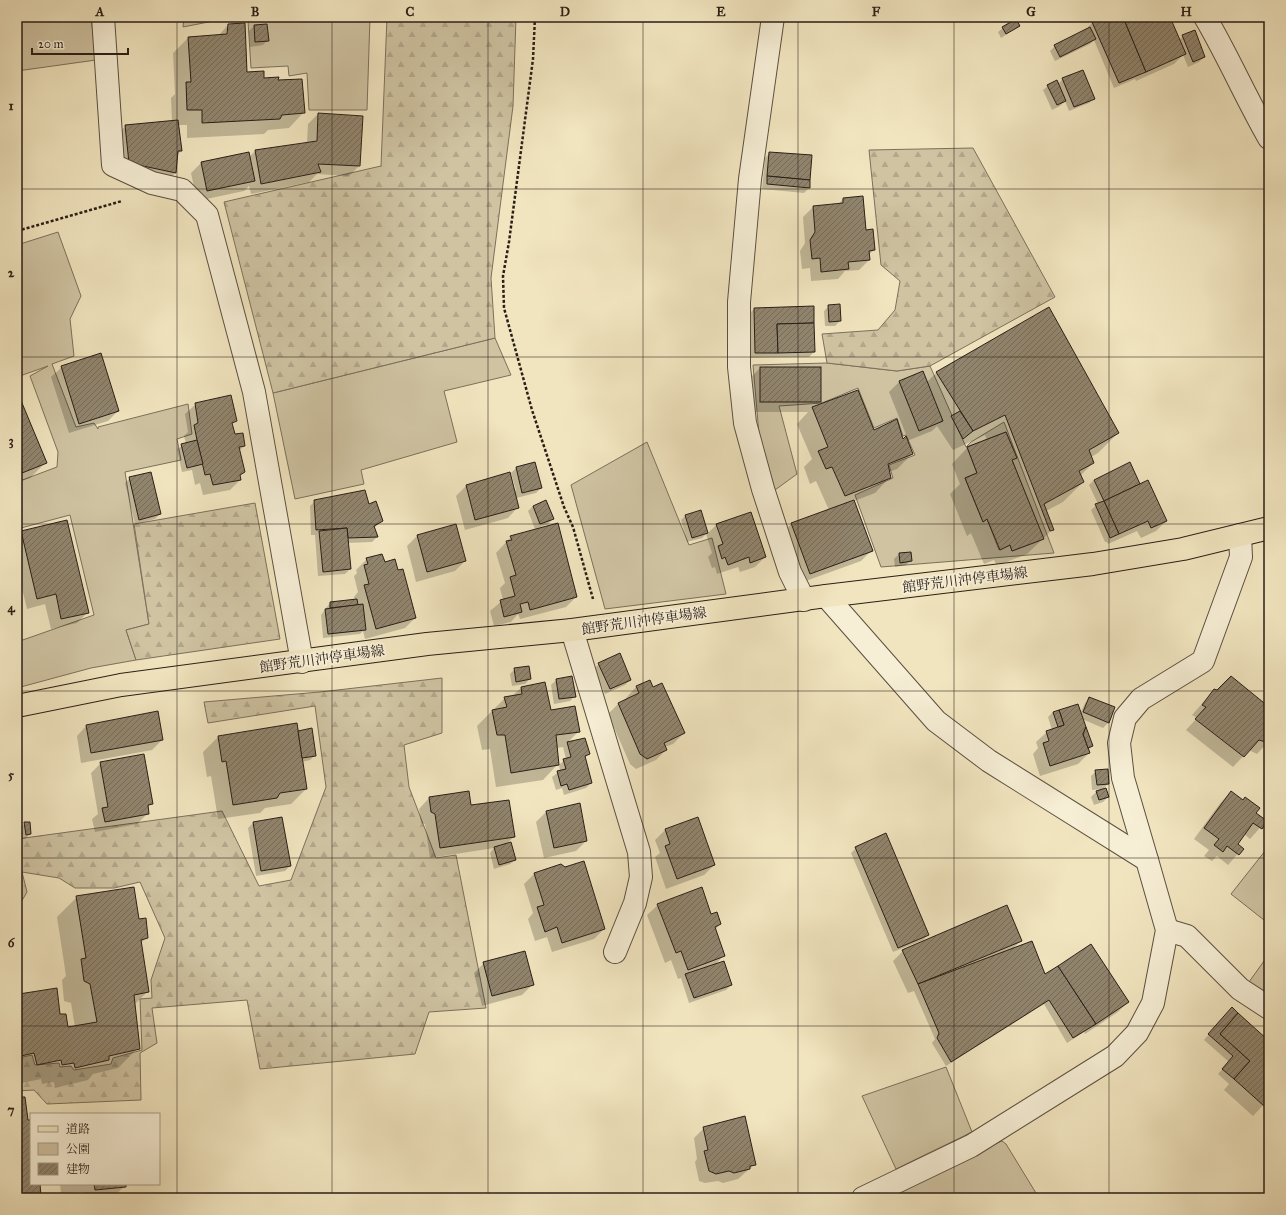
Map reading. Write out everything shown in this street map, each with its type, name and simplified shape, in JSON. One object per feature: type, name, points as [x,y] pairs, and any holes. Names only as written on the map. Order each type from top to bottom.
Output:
[{"type":"main road","name":"館野荒川沖停車場線","points":[[17,706],[121,685],[302,662],[427,644],[601,627],[826,596],[1093,564],[1182,549],[1269,528]]},
{"type":"street","points":[[103,17],[113,165],[152,183],[182,190],[207,215],[254,392],[302,662]]},
{"type":"street","points":[[773,17],[750,178],[739,302],[739,367],[746,423],[763,489],[790,572],[804,600]]},
{"type":"street","points":[[1205,17],[1221,44],[1246,98],[1269,138]]},
{"type":"street","points":[[863,1198],[971,1146],[1114,1056],[1137,1033],[1153,1003],[1167,930],[1123,778],[1119,743],[1126,718],[1141,699],[1203,661],[1241,557],[1240,535]]},
{"type":"street","points":[[826,596],[936,721],[989,761],[1147,860]]},
{"type":"street","points":[[572,630],[639,852],[641,877],[635,902],[615,952]]},
{"type":"street","points":[[1167,930],[1187,936],[1240,989],[1269,1008]]},
{"type":"path","points":[[535,17],[533,59],[510,242],[503,276],[504,308],[532,410],[564,507],[573,526],[601,627]]},
{"type":"path","points":[[17,231],[134,198],[152,183]]},
{"type":"green space","points":[[17,17],[91,17],[96,60],[17,71]]},
{"type":"green space","points":[[184,17],[234,17],[183,27]]},
{"type":"green space","points":[[333,17],[370,17],[367,110],[309,110],[307,73],[289,76],[288,66],[251,68],[248,21]]},
{"type":"green space","points":[[387,17],[516,17],[513,106],[491,278],[495,338],[273,393],[224,202],[381,166]]},
{"type":"green space","points":[[973,148],[1055,297],[930,366],[897,371],[827,363],[822,334],[878,330],[895,310],[900,281],[881,265],[869,150]]},
{"type":"green space","points":[[58,232],[81,296],[70,319],[74,356],[52,364],[76,427],[94,423],[98,429],[98,427],[188,404],[192,434],[177,439],[181,460],[125,472],[149,624],[126,630],[136,660],[91,668],[17,688],[17,642],[94,615],[70,515],[17,529],[17,482],[57,467],[58,452],[30,376],[48,366],[17,377],[17,245]]},
{"type":"green space","points":[[495,338],[511,375],[444,391],[457,442],[361,470],[364,484],[295,499],[273,393]]},
{"type":"green space","points":[[827,363],[897,371],[930,366],[966,447],[971,442],[1004,422],[1054,553],[881,567],[855,495],[893,478],[889,465],[915,455],[906,435],[903,436],[897,418],[874,428],[858,388],[822,403],[779,406],[797,474],[775,490],[759,434],[753,365]],"holes":[[[1006,432],[1017,458],[1012,460],[1043,539],[1012,551],[1010,545],[999,550],[987,519],[983,522],[965,478],[977,473],[967,447]]]},
{"type":"green space","points":[[647,442],[689,545],[712,538],[726,594],[605,609],[571,485]]},
{"type":"green space","points":[[255,503],[280,639],[136,660],[126,630],[149,624],[134,524]]},
{"type":"green space","points":[[442,678],[442,733],[404,745],[409,787],[436,858],[456,855],[486,1008],[429,1012],[415,1054],[260,1069],[247,1000],[152,1008],[157,1043],[140,1053],[141,1100],[47,1104],[34,1090],[17,1091],[17,1062],[21,1061],[23,1057],[32,1055],[35,1065],[59,1063],[60,1067],[71,1066],[74,1070],[111,1064],[113,1058],[142,1050],[140,999],[152,998],[151,980],[165,938],[140,882],[114,888],[75,888],[59,878],[22,872],[27,892],[17,909],[17,839],[222,811],[259,886],[291,880],[326,787],[315,706],[208,723],[204,702],[320,692]]},
{"type":"green space","points":[[1269,846],[1269,924],[1231,894]]},
{"type":"green space","points":[[1269,954],[1269,994],[1249,982]]},
{"type":"green space","points":[[946,1067],[972,1132],[896,1169],[862,1096]]},
{"type":"green space","points":[[1002,1141],[1006,1144],[1039,1198],[882,1198],[961,1158]]},
{"type":"building","points":[[1103,17],[1123,17],[1146,72],[1119,83],[1092,22]]},
{"type":"building","points":[[1123,17],[1170,17],[1186,54],[1146,72]]},
{"type":"building","points":[[1016,19],[1020,26],[1006,34],[1002,27]]},
{"type":"building","points":[[245,23],[247,72],[264,71],[264,78],[279,77],[278,80],[302,79],[305,113],[282,115],[280,119],[202,123],[202,110],[187,110],[186,82],[191,82],[188,37],[227,34],[228,24]]},
{"type":"building","points":[[267,24],[269,41],[255,42],[254,25]]},
{"type":"building","points":[[1090,27],[1096,39],[1060,57],[1054,45]]},
{"type":"building","points":[[1195,30],[1205,57],[1193,62],[1182,35]]},
{"type":"building","points":[[1083,70],[1095,99],[1074,107],[1062,78]]},
{"type":"building","points":[[1057,80],[1066,101],[1057,105],[1047,85]]},
{"type":"building","points":[[318,113],[363,116],[360,166],[318,164],[321,172],[261,184],[255,150],[317,141]]},
{"type":"building","points":[[178,120],[182,151],[178,151],[176,173],[129,163],[125,125]]},
{"type":"building","points":[[249,152],[255,181],[207,191],[201,162]]},
{"type":"building","points":[[769,152],[812,155],[810,180],[767,176]]},
{"type":"building","points":[[767,176],[810,180],[810,188],[767,184]]},
{"type":"building","points":[[863,196],[866,230],[873,229],[875,250],[869,251],[870,260],[848,262],[849,269],[821,272],[820,258],[812,259],[810,240],[815,232],[813,206],[843,203],[843,198]]},
{"type":"building","points":[[840,304],[841,321],[829,322],[828,305]]},
{"type":"building","points":[[814,306],[814,323],[777,324],[778,353],[755,353],[754,308]]},
{"type":"building","points":[[1049,307],[1119,433],[1089,450],[1094,463],[1079,471],[1084,482],[1044,504],[1054,530],[1050,531],[1005,415],[973,431],[936,372]]},
{"type":"building","points":[[814,323],[815,352],[778,353],[777,324]]},
{"type":"building","points":[[101,353],[119,411],[79,424],[61,366]]},
{"type":"building","points":[[760,367],[821,367],[821,402],[760,402]]},
{"type":"building","points":[[923,371],[943,421],[919,431],[899,381]]},
{"type":"building","points":[[858,390],[874,430],[897,419],[903,439],[906,436],[913,454],[888,464],[891,478],[845,496],[832,467],[826,469],[818,451],[828,447],[812,407]]},
{"type":"building","points":[[17,391],[47,463],[17,475]]},
{"type":"building","points":[[231,395],[237,421],[232,423],[235,434],[243,433],[245,446],[239,447],[245,472],[240,475],[241,480],[213,485],[210,474],[205,475],[197,440],[194,425],[198,423],[195,403]]},
{"type":"building","points":[[960,411],[973,431],[963,439],[951,416]]},
{"type":"building","points":[[1006,432],[1017,458],[1012,460],[1044,539],[1012,551],[1010,545],[1000,550],[987,519],[983,522],[965,478],[977,473],[967,447]]},
{"type":"building","points":[[197,440],[203,464],[187,468],[181,444]]},
{"type":"building","points":[[535,462],[542,488],[522,493],[516,467]]},
{"type":"building","points":[[1130,462],[1140,484],[1104,501],[1094,480]]},
{"type":"building","points":[[151,472],[161,514],[139,520],[129,477]]},
{"type":"building","points":[[510,472],[519,508],[475,520],[466,485]]},
{"type":"building","points":[[1148,480],[1167,521],[1151,528],[1148,521],[1119,534],[1104,501]]},
{"type":"building","points":[[365,490],[369,504],[376,501],[383,521],[374,526],[378,537],[348,538],[347,528],[316,530],[314,500]]},
{"type":"building","points":[[546,500],[554,519],[540,524],[533,506]]},
{"type":"building","points":[[854,500],[873,551],[810,574],[791,523]]},
{"type":"building","points":[[1104,501],[1119,534],[1110,538],[1095,504]]},
{"type":"building","points":[[701,510],[708,533],[692,538],[685,515]]},
{"type":"building","points":[[751,512],[766,557],[750,563],[749,557],[728,565],[725,557],[722,559],[718,546],[723,544],[716,524]]},
{"type":"building","points":[[67,520],[89,613],[61,619],[56,594],[37,599],[21,531]]},
{"type":"building","points":[[558,523],[577,597],[530,610],[528,602],[520,604],[522,612],[504,617],[500,600],[515,596],[510,577],[516,575],[506,541],[512,540],[510,536]]},
{"type":"building","points":[[456,524],[466,561],[427,572],[417,535]]},
{"type":"building","points":[[347,528],[351,569],[323,572],[319,531]]},
{"type":"building","points":[[911,552],[912,561],[900,563],[899,553]]},
{"type":"building","points":[[382,554],[385,562],[395,559],[398,570],[403,569],[416,618],[376,629],[364,585],[369,584],[364,565],[368,564],[366,558]]},
{"type":"building","points":[[357,599],[358,605],[330,608],[330,602]]},
{"type":"building","points":[[363,604],[366,630],[328,634],[325,609]]},
{"type":"building","points":[[620,653],[631,680],[610,689],[598,663]]},
{"type":"building","points":[[529,666],[531,679],[516,682],[514,668]]},
{"type":"building","points":[[572,676],[576,697],[559,699],[556,679]]},
{"type":"building","points":[[1231,676],[1269,707],[1269,743],[1259,740],[1244,757],[1195,719],[1206,707],[1202,705],[1214,689],[1217,690]]},
{"type":"building","points":[[650,680],[653,687],[662,683],[685,733],[664,743],[667,750],[647,759],[640,754],[618,703],[639,693],[636,686]]},
{"type":"building","points":[[545,682],[551,710],[575,706],[580,732],[556,735],[559,765],[511,773],[505,735],[497,735],[492,710],[507,707],[504,697],[522,694],[521,687]]},
{"type":"building","points":[[1089,697],[1115,707],[1109,723],[1083,712]]},
{"type":"building","points":[[1078,704],[1086,727],[1083,734],[1090,753],[1050,766],[1043,743],[1049,741],[1046,731],[1064,725],[1059,710]]},
{"type":"building","points":[[1059,710],[1064,725],[1058,727],[1053,712]]},
{"type":"building","points":[[158,711],[163,740],[91,753],[86,725]]},
{"type":"building","points":[[297,723],[307,789],[280,793],[277,798],[233,805],[226,761],[222,762],[218,736]]},
{"type":"building","points":[[1086,727],[1093,746],[1088,748],[1083,734]]},
{"type":"building","points":[[312,728],[316,756],[302,758],[298,731]]},
{"type":"building","points":[[585,738],[590,754],[585,756],[592,783],[569,790],[567,784],[561,786],[557,771],[566,769],[563,759],[571,757],[567,742]]},
{"type":"building","points":[[144,754],[153,804],[148,805],[149,814],[105,822],[102,808],[108,807],[100,762]]},
{"type":"building","points":[[1108,769],[1109,784],[1097,785],[1095,770]]},
{"type":"building","points":[[1106,788],[1109,797],[1099,800],[1096,791]]},
{"type":"building","points":[[469,791],[471,805],[509,800],[515,837],[440,848],[435,814],[431,812],[429,797]]},
{"type":"building","points":[[1231,791],[1243,800],[1245,797],[1260,808],[1256,813],[1267,821],[1262,829],[1253,823],[1238,844],[1244,849],[1239,855],[1227,846],[1223,852],[1214,845],[1219,839],[1204,828]]},
{"type":"building","points":[[17,802],[22,834],[17,834]]},
{"type":"building","points":[[580,803],[587,841],[554,848],[546,811]]},
{"type":"building","points":[[282,817],[291,866],[261,871],[253,822]]},
{"type":"building","points":[[698,817],[715,865],[677,879],[665,846],[670,844],[665,829]]},
{"type":"building","points":[[24,822],[30,822],[31,834],[26,835]]},
{"type":"building","points":[[886,833],[929,935],[898,948],[855,847]]},
{"type":"building","points":[[511,842],[516,860],[499,865],[494,847]]},
{"type":"building","points":[[584,861],[605,929],[562,943],[557,927],[545,932],[537,907],[544,905],[534,873],[561,864],[565,867]]},
{"type":"building","points":[[134,887],[139,919],[146,918],[148,938],[141,940],[149,992],[134,995],[140,1049],[109,1056],[109,1060],[75,1068],[74,1063],[62,1065],[61,1060],[37,1065],[34,1053],[21,1056],[20,1060],[17,1061],[17,1010],[21,1010],[19,994],[57,988],[60,1014],[66,1014],[68,1027],[97,1022],[90,984],[84,981],[81,959],[86,958],[76,896]]},
{"type":"building","points":[[702,887],[711,914],[717,912],[721,924],[715,927],[725,956],[688,970],[681,951],[676,953],[657,904]]},
{"type":"building","points":[[1007,905],[1022,941],[918,984],[902,950]]},
{"type":"building","points":[[1032,941],[1045,974],[1058,966],[1096,1024],[1073,1038],[1049,1000],[951,1062],[937,1038],[939,1033],[918,984]]},
{"type":"building","points":[[1091,944],[1129,1002],[1096,1024],[1058,966]]},
{"type":"building","points":[[525,951],[534,985],[492,996],[483,962]]},
{"type":"building","points":[[724,961],[732,985],[694,998],[685,974]]},
{"type":"building","points":[[1232,1007],[1238,1013],[1220,1034],[1250,1061],[1234,1079],[1222,1069],[1233,1056],[1208,1034]]},
{"type":"building","points":[[1238,1013],[1269,1041],[1269,1101],[1264,1106],[1234,1079],[1250,1061],[1220,1034]]},
{"type":"building","points":[[17,1097],[25,1097],[28,1120],[30,1120],[30,1185],[40,1185],[41,1196],[17,1198]]},
{"type":"building","points":[[745,1116],[756,1165],[750,1166],[750,1169],[734,1173],[729,1171],[716,1174],[709,1171],[704,1151],[708,1150],[703,1127]]},
{"type":"building","points":[[94,1185],[126,1185],[126,1187],[95,1190]]}]
